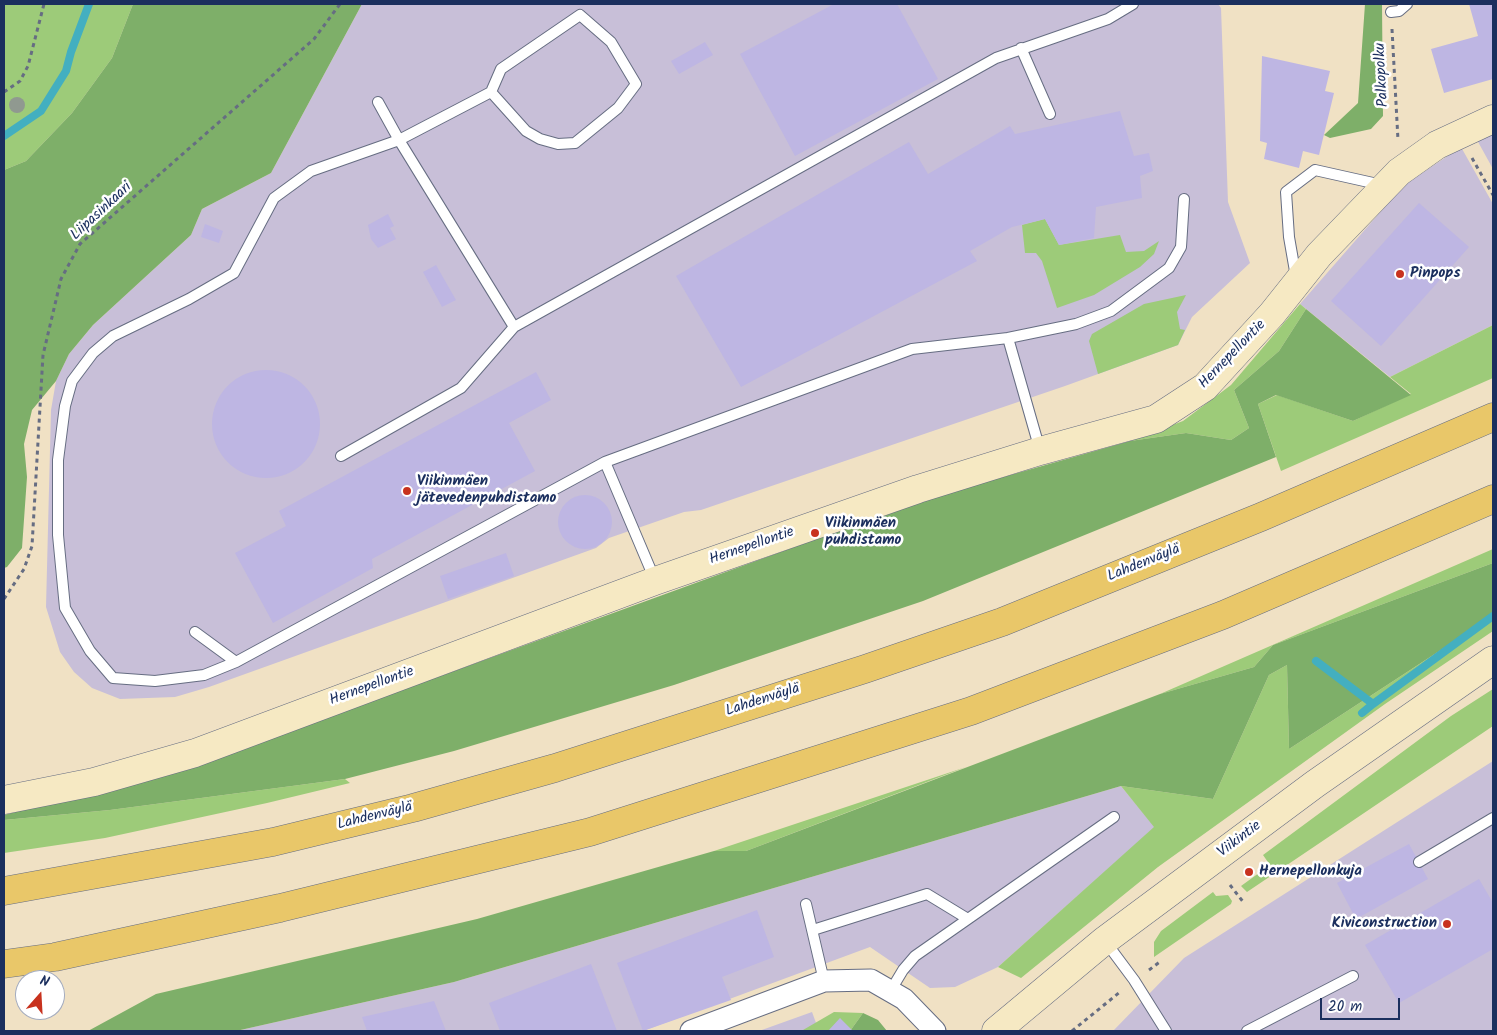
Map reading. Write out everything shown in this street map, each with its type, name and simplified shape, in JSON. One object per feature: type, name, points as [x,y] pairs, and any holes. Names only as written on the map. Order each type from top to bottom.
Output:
[{"type":"highway","name":"Lahdenväylä","points":[[4,891],[273,842],[413,808],[556,768],[865,669],[1002,622],[1261,517],[1493,416]]},
{"type":"highway","points":[[4,964],[55,957],[280,908],[600,829],[971,711],[1222,615],[1493,499]]},
{"type":"street","name":"Hernepellontie","points":[[4,800],[94,782],[196,753],[655,581],[918,489],[1040,451],[1156,419],[1205,387],[1384,185],[1437,144],[1493,119]]},
{"type":"street","name":"Viikintie","points":[[996,1031],[1104,940],[1315,784],[1493,660]]},
{"type":"street","points":[[691,1031],[824,981],[871,980],[904,999],[935,1031]]},
{"type":"lane","points":[[341,456],[461,388],[514,327],[996,58],[1108,19],[1133,4]]},
{"type":"lane","points":[[1391,12],[1399,11],[1407,4]]},
{"type":"lane","points":[[491,92],[526,131],[540,139],[558,144],[575,143],[618,108],[636,84],[611,42],[580,15],[500,68],[491,92],[399,140],[311,171],[274,198],[234,273],[189,299],[113,336],[93,353],[72,381],[67,397],[58,460],[60,553],[65,608],[90,651],[112,678],[155,681],[204,675],[236,662],[606,462],[912,349],[1008,338],[1076,324],[1111,311],[1169,268],[1181,247],[1184,199]]},
{"type":"lane","points":[[1021,48],[1050,114]]},
{"type":"lane","points":[[378,102],[399,140],[514,327]]},
{"type":"lane","points":[[1297,283],[1288,237],[1286,192],[1315,170],[1384,185]]},
{"type":"lane","points":[[1008,338],[1032,429],[1040,451]]},
{"type":"lane","points":[[606,462],[655,581]]},
{"type":"lane","points":[[194,632],[236,662]]},
{"type":"lane","points":[[891,990],[903,970],[915,956],[1114,817]]},
{"type":"lane","points":[[1419,862],[1493,818]]},
{"type":"lane","points":[[813,930],[927,894],[968,919]]},
{"type":"lane","points":[[806,904],[824,981]]},
{"type":"lane","points":[[1104,940],[1134,980],[1166,1031]]},
{"type":"lane","points":[[1247,1031],[1352,976]]},
{"type":"path","points":[[4,92],[20,81],[28,66],[44,4]]},
{"type":"path","name":"Liipasinkaari","points":[[4,599],[24,569],[32,546],[43,355],[61,280],[80,244],[314,39],[340,4]]},
{"type":"path","name":"Palkopolku","points":[[1391,12],[1398,145],[1405,141]]},
{"type":"path","points":[[1478,168],[1493,196]]},
{"type":"path","points":[[1230,886],[1244,903]]},
{"type":"path","points":[[1072,1031],[1134,980]]},
{"type":"shaded area","points":[[362,4],[1218,4],[1221,8],[1228,202],[1250,263],[1192,317],[1178,345],[1065,386],[701,510],[684,512],[609,538],[596,548],[209,687],[175,697],[120,699],[92,688],[74,672],[60,652],[46,607],[51,410],[56,381],[69,354],[93,325],[191,235],[202,209],[271,173]]},
{"type":"shaded area","points":[[1493,134],[1493,169],[1477,140]]},
{"type":"shaded area","points":[[1461,147],[1493,204],[1493,325],[1390,377],[1300,304],[1403,186]]},
{"type":"shaded area","points":[[1493,761],[1493,1031],[1113,1031],[1184,958]]},
{"type":"shaded area","points":[[1121,786],[1155,827],[998,967],[955,987],[930,988],[870,947],[643,1031],[236,1031],[454,982]]},
{"type":"shaded area","points":[[812,1012],[819,1031],[759,1031]]},
{"type":"green space","points":[[4,4],[133,4],[112,58],[72,113],[26,161],[4,170]]},
{"type":"green space","points":[[133,4],[362,4],[271,173],[202,209],[191,235],[93,325],[69,354],[56,381],[32,410],[24,444],[27,477],[22,548],[7,567],[4,568],[4,170],[26,161],[72,113],[112,58]]},
{"type":"green space","points":[[1365,4],[1382,4],[1383,116],[1371,129],[1330,138],[1324,135],[1358,103]]},
{"type":"green space","points":[[1045,219],[1059,245],[1120,235],[1126,252],[1144,251],[1159,241],[1154,254],[1140,267],[1094,295],[1057,308],[1042,261],[1036,253],[1025,253],[1022,225]]},
{"type":"green space","points":[[1186,295],[1177,312],[1180,329],[1185,330],[1178,345],[1098,374],[1089,341],[1092,334],[1144,304]]},
{"type":"green space","points":[[1300,304],[1306,309],[1279,351],[1234,390],[1249,428],[1231,440],[1186,433],[1130,441],[1183,421],[1231,385]]},
{"type":"green space","points":[[1306,309],[1411,395],[1353,421],[1276,395],[1258,404],[1276,457],[923,601],[674,685],[454,751],[345,779],[110,810],[4,820],[4,815],[199,764],[926,499],[1130,441],[1186,433],[1231,440],[1249,428],[1234,390],[1279,351]]},
{"type":"green space","points":[[1493,325],[1493,378],[1281,471],[1258,404],[1277,395],[1353,421],[1411,394],[1390,377]]},
{"type":"green space","points":[[1493,549],[1493,563],[1273,645],[1254,667],[1160,694]]},
{"type":"green space","points":[[1493,563],[1493,616],[1289,749],[1287,665],[1269,675],[1213,799],[1121,786],[454,982],[236,1031],[88,1031],[156,994],[477,919],[714,851],[746,851],[1160,694],[1254,667],[1273,645]]},
{"type":"green space","points":[[1493,616],[1493,631],[1385,704],[1158,867],[1021,978],[998,967],[1154,827],[1121,786],[1213,799],[1269,675],[1287,665],[1289,749]]},
{"type":"green space","points":[[1493,689],[1493,726],[1247,892],[1241,886],[1270,865],[1263,855],[1451,716]]},
{"type":"green space","points":[[966,767],[746,851],[714,851]]},
{"type":"green space","points":[[345,779],[350,783],[267,803],[105,838],[4,853],[4,820],[110,810]]},
{"type":"green space","points":[[1213,892],[1216,896],[1228,895],[1232,901],[1231,904],[1154,957],[1154,942],[1161,931]]},
{"type":"green space","points":[[834,1012],[863,1013],[850,1031],[803,1030]]},
{"type":"green space","points":[[863,1013],[878,1020],[887,1031],[850,1031]]},
{"type":"building","points":[[834,4],[897,4],[938,79],[795,156],[740,54]]},
{"type":"building","points":[[1469,4],[1493,4],[1493,79],[1444,93],[1431,49],[1478,36]]},
{"type":"building","points":[[705,42],[713,55],[679,74],[671,61]]},
{"type":"building","points":[[1262,56],[1330,71],[1325,91],[1334,93],[1319,155],[1303,151],[1299,168],[1264,159],[1267,143],[1260,141]]},
{"type":"building","points":[[1120,111],[1134,156],[1149,153],[1153,171],[1140,176],[1142,198],[1096,207],[1094,238],[1059,245],[1045,219],[1012,227],[970,251],[977,261],[741,387],[676,276],[909,142],[928,174],[1010,126],[1015,134]]},
{"type":"building","name":"Pinpops","points":[[1419,203],[1469,247],[1381,346],[1331,301]]},
{"type":"building","points":[[388,214],[394,226],[390,228],[396,239],[378,248],[371,239],[368,225]]},
{"type":"building","points":[[205,224],[223,231],[219,243],[201,237]]},
{"type":"building","points":[[436,265],[456,300],[442,307],[423,272]]},
{"type":"building","points":[[266,370],[287,374],[304,386],[316,403],[320,424],[316,445],[304,462],[287,474],[266,478],[245,474],[228,462],[216,445],[212,424],[216,403],[228,386],[245,374]]},
{"type":"building","name":"Viikinmäen jätevedenpuhdistamo","points":[[536,372],[551,400],[509,423],[535,471],[372,559],[373,568],[273,623],[235,553],[286,526],[279,511]]},
{"type":"building","points":[[580,495],[590,495],[600,499],[608,507],[612,522],[608,537],[600,545],[590,549],[580,549],[570,545],[562,537],[558,527],[558,517],[562,507],[570,499]]},
{"type":"building","points":[[506,553],[514,576],[448,599],[440,576]]},
{"type":"building","points":[[1409,844],[1428,879],[1356,919],[1337,883]]},
{"type":"building","name":"Kiviconstruction","points":[[1479,879],[1493,903],[1493,949],[1399,1003],[1365,945]]},
{"type":"building","points":[[757,910],[774,957],[722,977],[731,1000],[643,1031],[617,963]]},
{"type":"building","points":[[591,964],[617,1031],[500,1031],[489,1003]]},
{"type":"building","points":[[434,1001],[446,1031],[367,1031],[362,1017]]},
{"type":"building","points":[[840,1018],[853,1031],[828,1031]]},
{"type":"waterway","points":[[4,136],[41,111],[66,71],[89,4]]},
{"type":"waterway","points":[[1316,661],[1373,704],[1493,616]]},
{"type":"waterway","points":[[1362,713],[1373,704]]},
{"type":"place","name":"Pinpops","points":[[1400,274]]},
{"type":"place","name":"Viikinmäen jätevedenpuhdistamo","points":[[407,491]]},
{"type":"place","name":"Viikinmäen puhdistamo","points":[[815,533]]},
{"type":"place","name":"Hernepellonkuja","points":[[1249,872]]},
{"type":"place","name":"Kiviconstruction","points":[[1447,924]]}]
